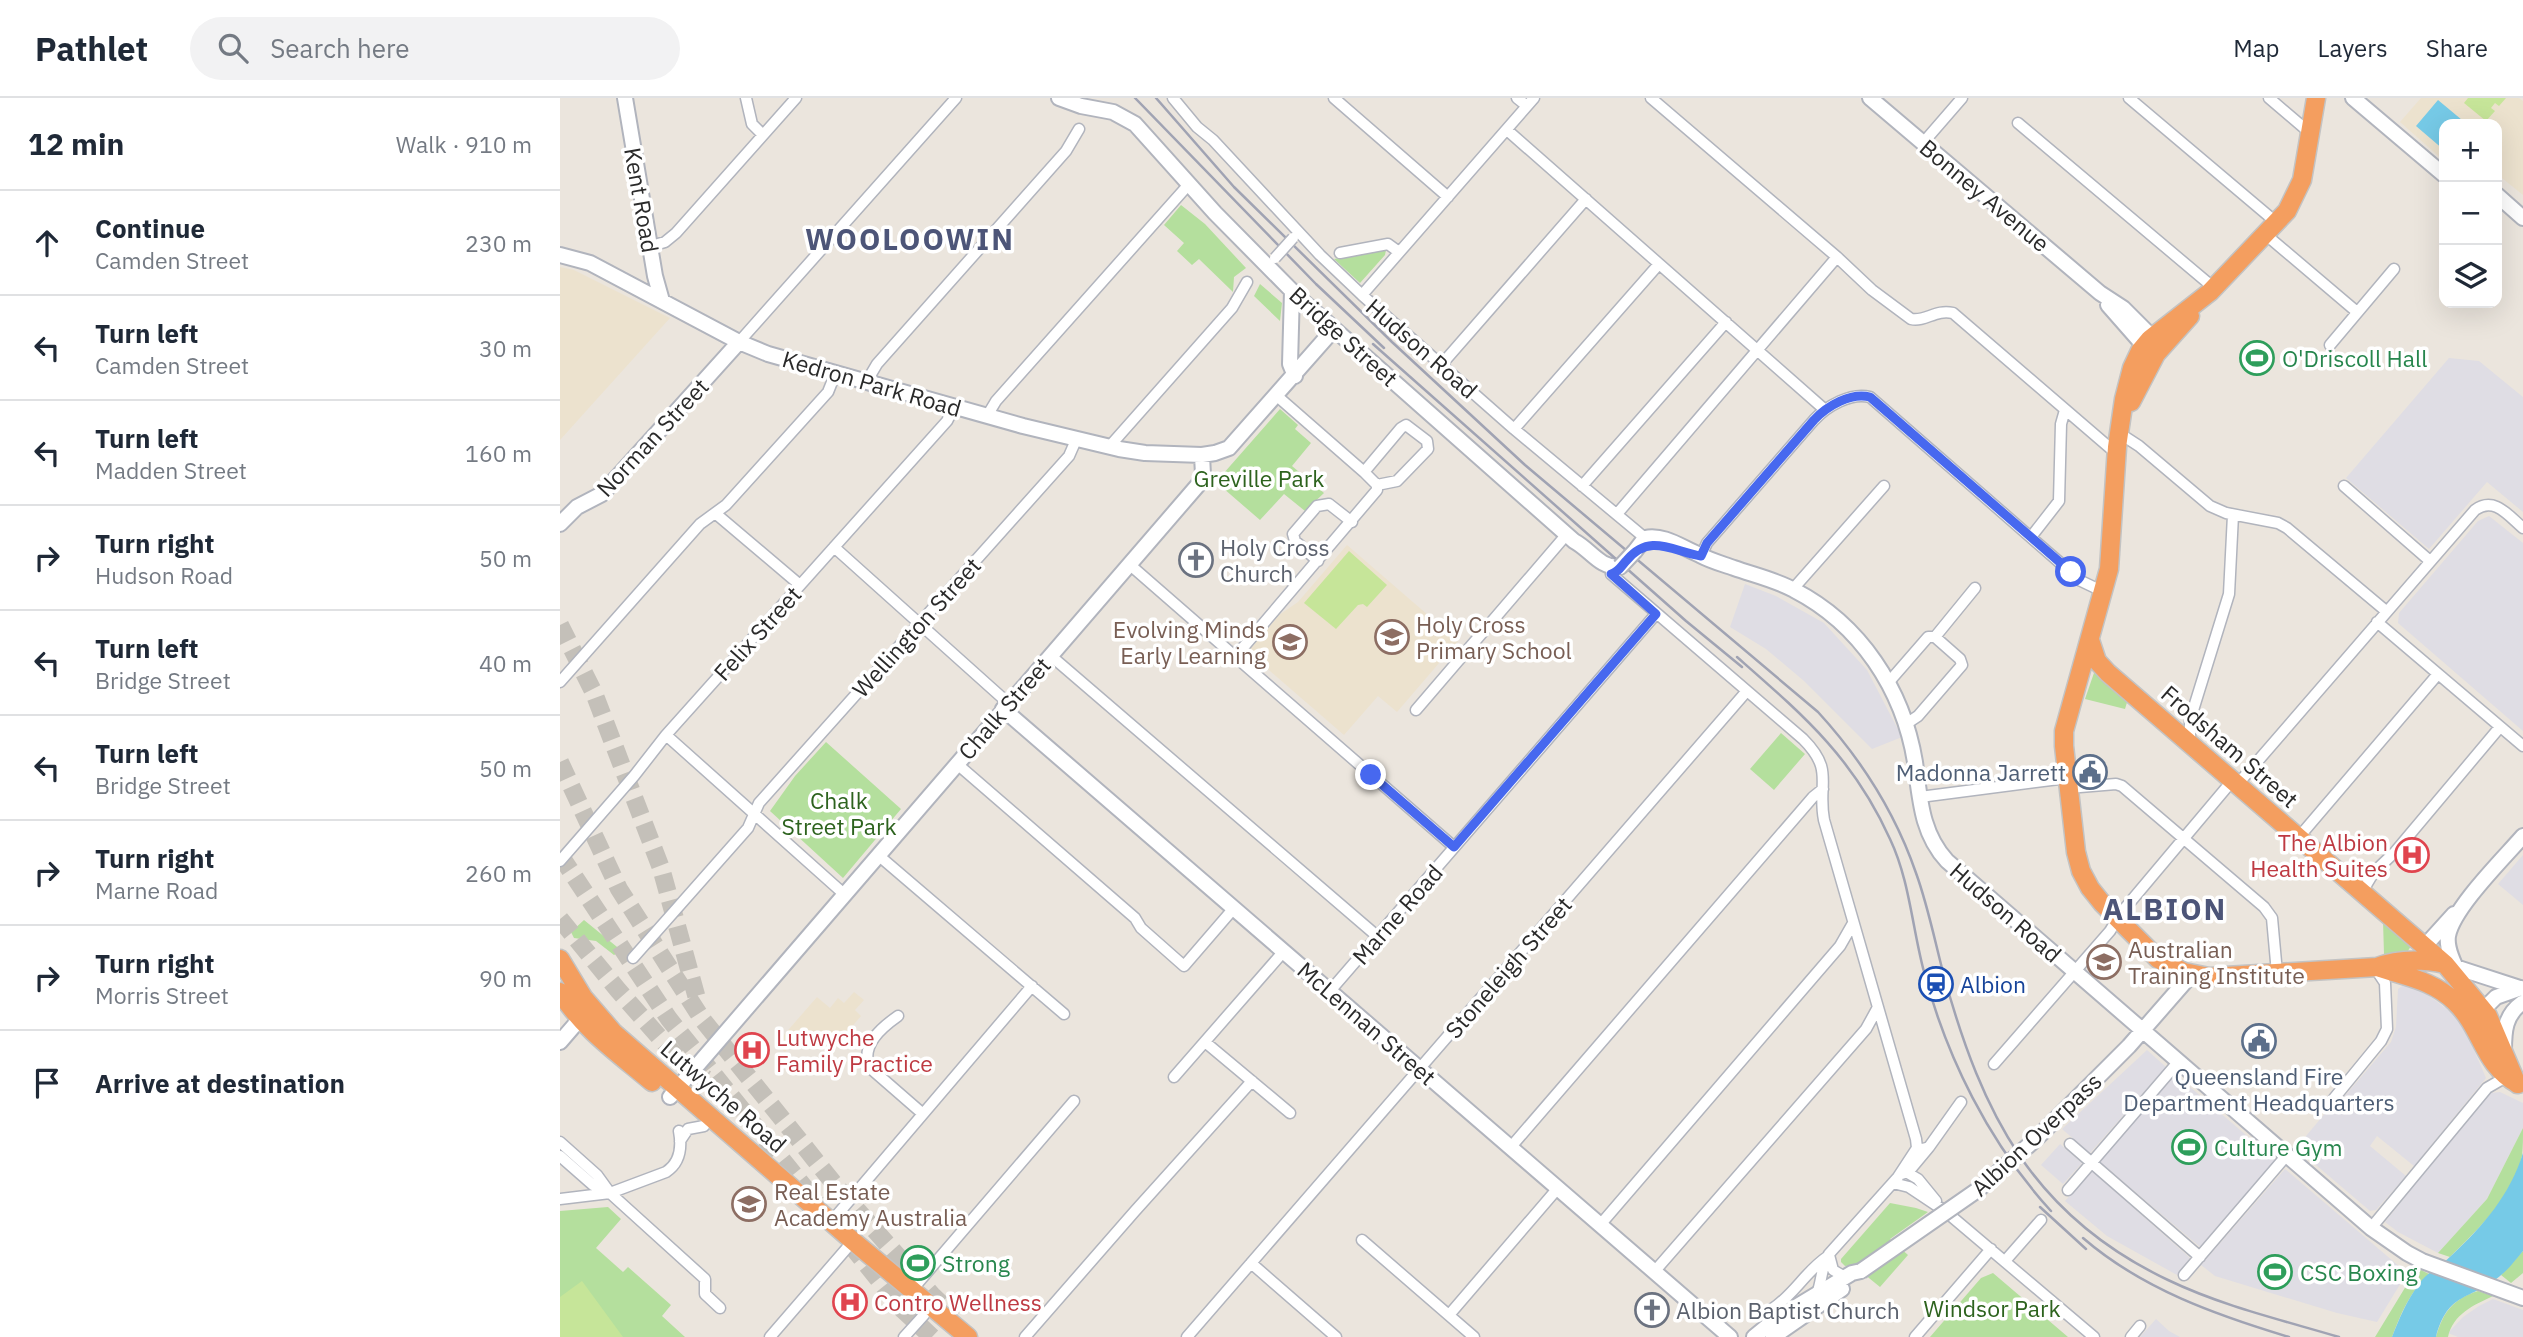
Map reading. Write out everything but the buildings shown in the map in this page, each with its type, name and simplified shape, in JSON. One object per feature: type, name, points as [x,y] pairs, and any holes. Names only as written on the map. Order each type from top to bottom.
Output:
[{"type":"highway","points":[[2316,98],[2298,189],[2291,203],[2271,229],[2154,346],[2119,430],[2110,560],[2104,592],[2064,732],[2076,852],[2081,871],[2090,888],[2118,920],[2152,955],[2192,975],[2209,977],[2376,967],[2416,960],[2450,965],[2465,985],[2493,1063],[2515,1083]]},
{"type":"highway","name":"Frodsham Street","points":[[2090,640],[2097,660],[2104,669],[2362,892],[2416,960]]},
{"type":"highway","name":"Lutwyche Road","points":[[560,959],[576,1003],[614,1033],[704,1126],[968,1337]]},
{"type":"highway","points":[[2416,960],[2429,984],[2478,1017],[2504,1051],[2515,1083]]},
{"type":"highway","points":[[2416,960],[2451,998]]},
{"type":"highway","name":"Lutwyche Road","points":[[673,1093],[831,1222],[850,1245],[924,1315],[954,1337]]},
{"type":"main road","name":"Kent Road","points":[[625,98],[655,276],[662,301]]},
{"type":"main road","name":"Bridge Street","points":[[1059,98],[1081,106],[1106,109],[1127,118],[1215,213],[1271,261],[1292,291],[1334,330],[1571,537],[1615,570]]},
{"type":"main road","name":"Bonney Avenue","points":[[1870,98],[2100,293],[2154,346]]},
{"type":"main road","points":[[2353,98],[2439,171]]},
{"type":"main road","points":[[2502,199],[2523,218]]},
{"type":"main road","name":"Kedron Park Road","points":[[560,256],[585,261],[739,342],[768,354],[1076,440],[1145,453],[1202,455]]},
{"type":"main road","points":[[1292,291],[1290,364],[1295,376]]},
{"type":"main road","points":[[1202,455],[1220,452],[1232,446],[1334,330]]},
{"type":"main road","name":"Norman Street","points":[[560,524],[577,507],[602,494],[739,342]]},
{"type":"main road","name":"Chalk Street","points":[[673,1093],[1201,482],[1202,455]]},
{"type":"main road","name":"Hudson Road","points":[[1643,544],[1664,539],[1701,556],[1793,589],[1848,628],[1862,643],[1888,684],[1906,724],[1928,835],[1941,855],[2371,1227],[2423,1261],[2523,1298]]},
{"type":"main road","points":[[1615,570],[1643,544]]},
{"type":"main road","name":"McLennan Street","points":[[1006,706],[1719,1331],[1730,1337]]},
{"type":"main road","points":[[2416,960],[2523,836]]},
{"type":"main road","points":[[2465,904],[2448,936],[2450,965],[2522,996]]},
{"type":"main road","name":"Albion Overpass","points":[[1780,1335],[1852,1282],[1861,1271],[1979,1189],[2036,1138],[2192,975]]},
{"type":"main road","points":[[2478,1017],[2499,996],[2522,996]]},
{"type":"main road","points":[[2504,1051],[2504,1034],[2508,1020],[2522,996]]},
{"type":"main road","points":[[560,1042],[576,1003]]},
{"type":"main road","name":"Albion Overpass","points":[[1754,1337],[1776,1319],[1845,1277],[1861,1271]]},
{"type":"street","points":[[747,98],[752,124],[763,135]]},
{"type":"street","points":[[651,246],[665,242],[676,233],[796,98]]},
{"type":"street","points":[[739,342],[956,98]]},
{"type":"street","name":"Hudson Road","points":[[1173,98],[1296,235],[1514,429],[1617,514],[1643,544]]},
{"type":"street","points":[[1334,98],[1448,197]]},
{"type":"street","points":[[1362,295],[1530,102],[1517,98]]},
{"type":"street","points":[[1651,98],[1872,290],[1916,321],[1942,311],[1953,313],[2117,454]]},
{"type":"street","points":[[1923,143],[1962,98]]},
{"type":"street","points":[[2129,98],[2357,312]]},
{"type":"street","points":[[2269,98],[2310,133]]},
{"type":"street","points":[[2018,123],[2212,290]]},
{"type":"street","points":[[867,381],[877,364],[1064,153],[1079,129]]},
{"type":"street","points":[[1507,130],[1825,409]]},
{"type":"street","points":[[987,416],[1007,388],[1190,183]]},
{"type":"street","points":[[1442,364],[1586,199]]},
{"type":"street","points":[[1271,261],[1296,235]]},
{"type":"street","points":[[1340,253],[1388,244],[1399,252]]},
{"type":"street","points":[[1617,514],[1837,257]]},
{"type":"street","points":[[1514,429],[1659,264]]},
{"type":"street","points":[[2330,345],[2394,268]]},
{"type":"street","points":[[1109,447],[1233,308],[1247,282]]},
{"type":"street","points":[[1582,486],[1726,322]]},
{"type":"street","points":[[560,682],[706,518],[726,505],[828,392],[836,372]]},
{"type":"street","points":[[1701,556],[1707,543],[1825,409],[1859,394],[1870,397],[2081,581],[2104,592]]},
{"type":"street","points":[[1277,396],[1377,485]]},
{"type":"street","name":"Felix Street","points":[[560,861],[666,735],[950,418],[954,407]]},
{"type":"street","points":[[2031,537],[2059,501],[2061,424],[2065,410]]},
{"type":"street","points":[[1364,472],[1406,425],[1427,441],[1428,449],[1397,481],[1377,485]]},
{"type":"street","points":[[2119,430],[2210,506],[2233,515],[2278,523],[2287,528],[2386,611]]},
{"type":"street","name":"Wellington Street","points":[[633,958],[748,828],[759,803],[805,750],[1069,456],[1076,440]]},
{"type":"street","points":[[1235,656],[1352,522],[1374,495],[1377,485]]},
{"type":"street","points":[[1793,589],[1884,486]]},
{"type":"street","points":[[2344,486],[2430,561]]},
{"type":"street","points":[[1318,561],[1295,541],[1293,534],[1317,506],[1329,503],[1352,522]]},
{"type":"street","points":[[1994,1064],[2185,839],[2475,510],[2488,504],[2501,509],[2523,528]]},
{"type":"street","points":[[715,513],[800,585]]},
{"type":"street","points":[[2190,745],[2190,720],[2229,594],[2233,515]]},
{"type":"street","points":[[1416,709],[1571,537]]},
{"type":"street","points":[[834,547],[920,623],[1006,706]]},
{"type":"street","points":[[1129,564],[1454,847]]},
{"type":"street","name":"Bridge Street","points":[[1615,570],[1656,614],[1815,751],[1823,769],[1822,812],[1917,1148]]},
{"type":"street","points":[[1934,637],[1975,589]]},
{"type":"street","name":"Marne Road","points":[[1330,991],[1656,614]]},
{"type":"street","points":[[2377,622],[2523,746]]},
{"type":"street","points":[[1888,684],[1928,637],[1934,637],[1963,664],[1916,718],[1906,724]]},
{"type":"street","points":[[1050,654],[1377,936]]},
{"type":"street","points":[[2299,837],[2438,674]]},
{"type":"street","name":"Stoneleigh Street","points":[[1187,1337],[1746,692]]},
{"type":"street","points":[[2171,728],[2180,727],[2190,720]]},
{"type":"street","points":[[2362,892],[2374,872],[2395,852],[2500,727]]},
{"type":"street","points":[[666,735],[844,894]]},
{"type":"street","points":[[956,763],[1135,918],[1141,928],[1184,967],[1234,908]]},
{"type":"street","points":[[1920,797],[2068,783],[2119,784],[2270,914],[2277,973]]},
{"type":"street","points":[[1510,1147],[1823,789]]},
{"type":"street","points":[[1804,808],[1822,812]]},
{"type":"street","points":[[877,855],[1064,1014]]},
{"type":"street","points":[[2344,876],[2374,872]]},
{"type":"street","points":[[1600,1225],[1840,946],[1852,925]]},
{"type":"street","points":[[1840,946],[1849,945],[1860,949]]},
{"type":"street","points":[[1174,1077],[1284,951]]},
{"type":"street","points":[[2387,996],[2392,983],[2416,960]]},
{"type":"street","points":[[2331,1102],[2385,1034],[2388,1022],[2387,996],[2384,981],[2376,967]]},
{"type":"street","points":[[831,1222],[1032,986]]},
{"type":"street","points":[[1654,1272],[1866,1029],[1877,1009]]},
{"type":"street","points":[[898,1016],[886,1025],[867,1047],[865,1057],[869,1067],[923,1114]]},
{"type":"street","points":[[1866,1029],[1882,1026]]},
{"type":"street","points":[[1205,1042],[1290,1113]]},
{"type":"street","points":[[2068,1190],[2179,1061]]},
{"type":"street","points":[[1026,1337],[1252,1081]]},
{"type":"street","points":[[2371,1227],[2487,1088],[2515,1083]]},
{"type":"street","points":[[911,1291],[1074,1101]]},
{"type":"street","points":[[1772,1309],[1786,1299],[1814,1265],[1829,1254],[1929,1147],[1961,1102]]},
{"type":"street","points":[[560,1199],[610,1194],[671,1169],[678,1159],[679,1136],[689,1129],[704,1126]]},
{"type":"street","points":[[560,1142],[597,1175],[610,1194],[705,1279],[705,1294],[720,1308]]},
{"type":"street","points":[[2070,1144],[2200,1256]]},
{"type":"street","points":[[1899,1177],[1917,1148],[1929,1147]]},
{"type":"street","points":[[2184,1275],[2287,1155]]},
{"type":"street","points":[[560,1156],[593,1185],[610,1194]]},
{"type":"street","points":[[1899,1177],[1945,1210],[2094,1337]]},
{"type":"street","points":[[1899,1177],[1918,1179],[1945,1210]]},
{"type":"street","points":[[1449,1315],[1558,1188]]},
{"type":"street","points":[[2005,1261],[2041,1220]]},
{"type":"street","points":[[1362,1240],[1474,1337]]},
{"type":"street","points":[[770,1337],[850,1245]]},
{"type":"street","points":[[1914,1337],[1991,1248]]},
{"type":"street","points":[[1829,1254],[1833,1270],[1845,1277]]},
{"type":"street","points":[[1817,1294],[1829,1254]]},
{"type":"street","points":[[1251,1263],[1335,1337]]},
{"type":"street","points":[[904,1337],[924,1315]]},
{"type":"street","points":[[2131,1337],[2140,1326]]},
{"type":"shaded area","points":[[2421,98],[2519,98],[2523,101],[2523,195],[2502,178],[2502,119],[2439,119],[2439,157],[2400,122]]},
{"type":"shaded area","points":[[560,267],[574,270],[670,318],[560,440]]},
{"type":"shaded area","points":[[2449,358],[2479,361],[2523,397],[2523,512],[2487,482],[2429,549],[2346,478]]},
{"type":"shaded area","points":[[2489,516],[2523,543],[2523,731],[2398,623],[2399,613],[2478,521]]},
{"type":"shaded area","name":"Holy Cross Primary School","points":[[1347,545],[1458,641],[1397,712],[1378,696],[1344,735],[1248,652],[1279,615],[1298,602]]},
{"type":"shaded area","points":[[1745,584],[1776,596],[1824,623],[1867,670],[1902,737],[1872,749],[1804,681],[1766,649],[1730,627]]},
{"type":"shaded area","points":[[2523,855],[2523,905],[2498,884]]},
{"type":"shaded area","points":[[2405,984],[2427,994],[2457,1017],[2486,1078],[2414,1166],[2377,1136],[2370,1146],[2406,1176],[2376,1210],[2370,1211],[2296,1148],[2391,1042],[2396,1027],[2398,989]]},
{"type":"shaded area","points":[[854,992],[864,1000],[855,1010],[861,1016],[830,1052],[804,1030],[785,1052],[776,1044],[817,997],[830,1008],[838,998],[844,1003]]},
{"type":"shaded area","name":"Lutwyche Family Practice","points":[[754,1036],[765,1046],[747,1067],[736,1057]]},
{"type":"shaded area","points":[[2147,1050],[2166,1067],[2090,1153],[2062,1129]]},
{"type":"shaded area","points":[[2175,1074],[2275,1160],[2200,1247],[2100,1162]]},
{"type":"shaded area","points":[[2500,1092],[2523,1103],[2523,1128],[2487,1199],[2438,1253],[2385,1222],[2483,1099],[2491,1093]]},
{"type":"shaded area","points":[[2060,1144],[2082,1163],[2063,1184],[2041,1165]]},
{"type":"shaded area","points":[[2285,1169],[2407,1273],[2377,1322],[2337,1313],[2215,1276],[2201,1265]]},
{"type":"shaded area","points":[[2092,1171],[2190,1258],[2177,1275],[2107,1236],[2065,1201]]},
{"type":"shaded area","points":[[2493,1299],[2523,1310],[2523,1337],[2458,1337],[2448,1333],[2463,1317]]},
{"type":"shaded area","points":[[2156,1319],[2169,1331],[2180,1337],[2140,1337]]},
{"type":"green space","points":[[2468,98],[2506,98],[2499,106],[2495,103],[2491,108],[2495,111],[2488,119],[2484,119],[2464,103]]},
{"type":"green space","points":[[1181,205],[1205,224],[1246,268],[1234,277],[1233,292],[1199,259],[1192,265],[1177,251],[1184,243],[1164,225]]},
{"type":"green space","points":[[1386,250],[1385,255],[1360,283],[1334,259]]},
{"type":"green space","points":[[1260,284],[1282,303],[1280,321],[1254,296]]},
{"type":"green space","name":"Greville Park","points":[[1280,409],[1298,425],[1295,429],[1311,443],[1292,466],[1324,493],[1305,511],[1284,494],[1260,520],[1216,482]]},
{"type":"green space","points":[[1349,551],[1387,585],[1367,607],[1358,605],[1336,629],[1304,603]]},
{"type":"green space","points":[[2095,670],[2128,699],[2125,709],[2085,699]]},
{"type":"green space","points":[[1781,733],[1805,754],[1774,790],[1750,769]]},
{"type":"green space","name":"Chalk Street Park","points":[[826,742],[901,809],[843,878],[770,811],[795,776]]},
{"type":"green space","points":[[584,920],[622,951],[614,955],[596,941],[574,938],[571,932]]},
{"type":"green space","points":[[2383,921],[2411,946],[2406,954],[2384,954]]},
{"type":"green space","points":[[2523,1128],[2522,1156],[2518,1171],[2503,1198],[2450,1257],[2438,1253],[2487,1199]]},
{"type":"green space","points":[[1890,1203],[1928,1212],[1890,1239],[1908,1255],[1880,1287],[1853,1265],[1845,1266],[1841,1259]]},
{"type":"green space","points":[[608,1207],[621,1219],[596,1248],[623,1272],[628,1267],[671,1305],[662,1316],[685,1337],[560,1337],[560,1211]]},
{"type":"green space","points":[[2523,1251],[2523,1273],[2511,1283],[2501,1275]]},
{"type":"green space","points":[[2417,1268],[2429,1274],[2411,1295],[2392,1337],[2375,1337]]},
{"type":"green space","name":"Windsor Park","points":[[1993,1273],[2068,1337],[1930,1337],[1981,1278]]},
{"type":"green space","points":[[582,1281],[623,1337],[560,1337],[560,1297]]},
{"type":"green space","points":[[2478,1291],[2493,1296],[2459,1316],[2448,1337],[2436,1337],[2450,1308],[2462,1298]]},
{"type":"water","points":[[2438,100],[2461,119],[2439,119],[2439,146],[2416,126]]},
{"type":"water","points":[[2523,1153],[2523,1251],[2500,1276],[2454,1304],[2441,1322],[2436,1337],[2392,1337],[2407,1303],[2422,1280],[2448,1259],[2494,1209],[2511,1183]]},
{"type":"tunnel","points":[[560,625],[594,693],[661,868],[698,1002]]},
{"type":"tunnel","points":[[560,762],[619,889],[702,1019],[836,1186],[932,1295],[955,1317]]},
{"type":"tunnel","points":[[560,855],[669,1019],[817,1203]]},
{"type":"tunnel","points":[[560,919],[682,1063],[706,1079]]},
{"type":"tunnel","points":[[850,1244],[903,1310],[932,1337]]},
{"type":"railway","points":[[1135,98],[1316,284],[1384,348]]},
{"type":"railway","points":[[1156,98],[1234,187],[1392,342],[1525,465],[1818,712],[1849,748],[1875,787],[1908,850],[1928,911],[1959,1026],[1976,1073],[1996,1116],[2020,1156],[2048,1192],[2081,1225],[2121,1254],[2168,1280],[2231,1305],[2339,1337]]},
{"type":"railway","points":[[1373,344],[1686,621],[1742,667]]},
{"type":"railway","points":[[1737,657],[1805,718],[1843,761],[1876,810],[1902,870],[1923,968],[1957,1066],[1989,1128],[2008,1157],[2051,1211]]},
{"type":"railway","points":[[2040,1207],[2086,1249]]},
{"type":"railway","points":[[2083,1238],[2106,1256],[2155,1286],[2207,1309],[2289,1337]]},
{"type":"place","name":"O'Driscoll Hall","points":[[2257,358]]},
{"type":"place","name":"Holy Cross Church","points":[[1196,560]]},
{"type":"place","name":"Holy Cross Primary School","points":[[1392,637]]},
{"type":"place","name":"Evolving Minds Early Learning","points":[[1290,642]]},
{"type":"place","name":"Madonna Jarrett","points":[[2090,772]]},
{"type":"place","name":"The Albion Health Suites","points":[[2412,855]]},
{"type":"place","name":"Australian Training Institute","points":[[2104,962]]},
{"type":"place","name":"Albion","points":[[1936,984]]},
{"type":"place","name":"Queensland Fire Department Headquarters","points":[[2259,1041]]},
{"type":"place","name":"Lutwyche Family Practice","points":[[752,1050]]},
{"type":"place","name":"Culture Gym","points":[[2189,1147]]},
{"type":"place","name":"Real Estate Academy Australia","points":[[749,1204]]},
{"type":"place","name":"Strong","points":[[918,1263]]},
{"type":"place","name":"CSC Boxing","points":[[2275,1272]]},
{"type":"place","name":"Contro Wellness","points":[[850,1302]]},
{"type":"place","name":"Albion Baptist Church","points":[[1652,1310]]},
{"type":"district","name":"WOOLOOWIN","points":[[910,238]]},
{"type":"district","name":"ALBION","points":[[2165,908]]},
{"type":"route","points":[[1371,775],[1454,847],[1656,614],[1611,574],[1618,571],[1635,551],[1653,544],[1701,556],[1705,545],[1814,420],[1825,409],[1859,394],[1870,397],[2071,572]]}]
